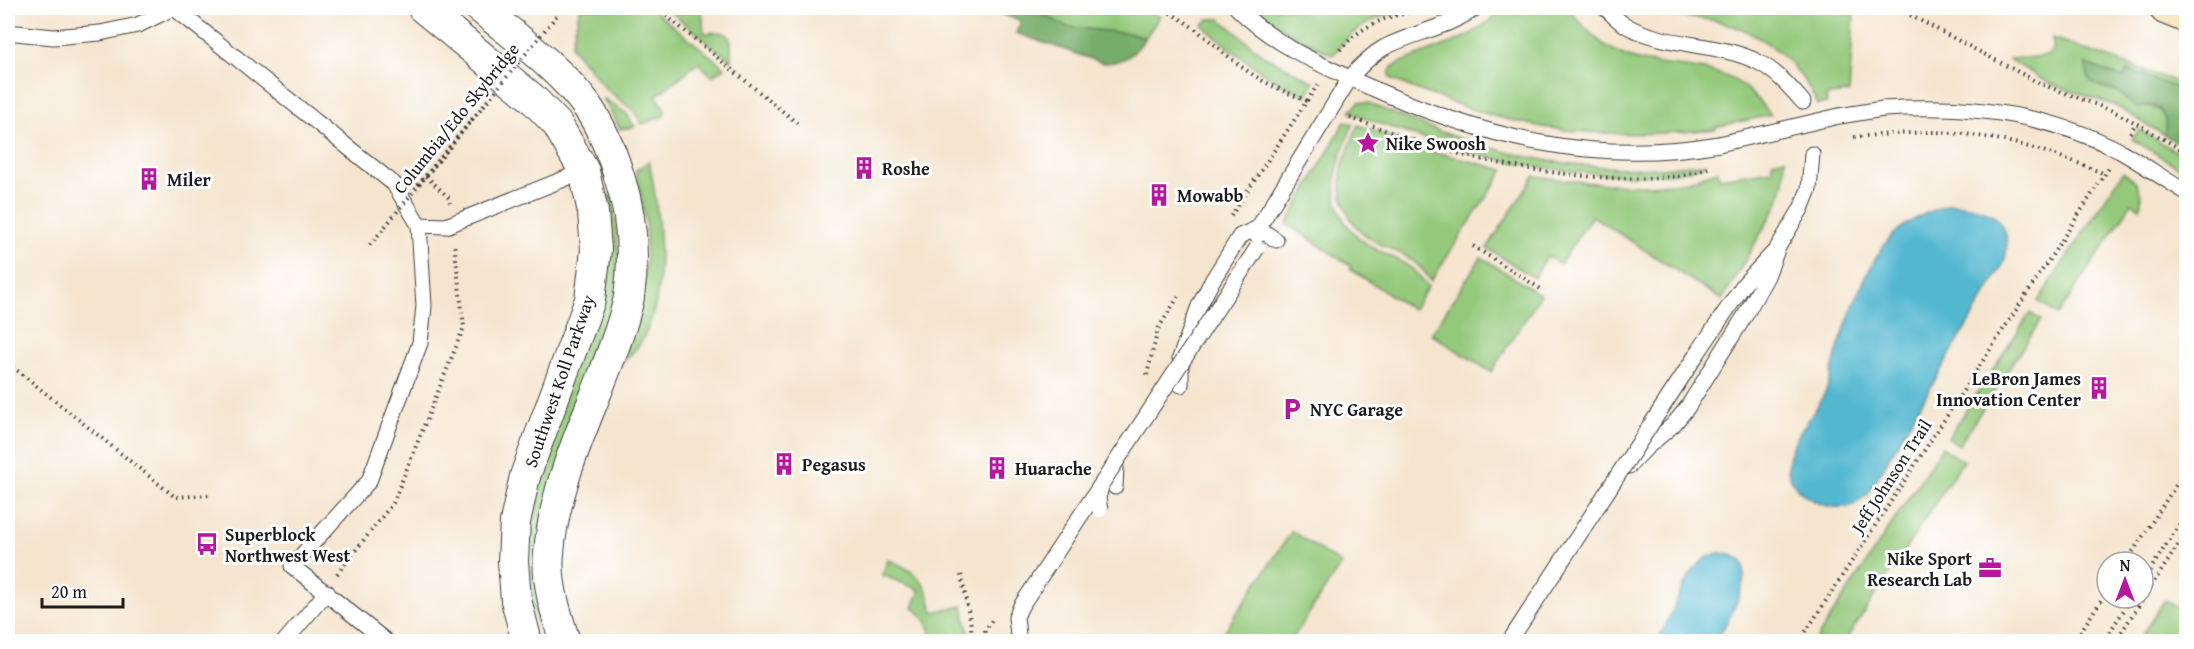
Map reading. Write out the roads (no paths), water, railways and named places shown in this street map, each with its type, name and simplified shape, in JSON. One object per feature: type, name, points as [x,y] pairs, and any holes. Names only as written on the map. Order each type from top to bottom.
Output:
[{"type":"main road","points":[[2166,8],[2187,16]]},
{"type":"street","name":"Southwest Koll Parkway","points":[[423,8],[532,98],[557,124],[584,171],[593,212],[596,250],[590,300],[525,476],[515,522],[513,561],[516,600],[527,642]]},
{"type":"street","name":"Southwest Koll Parkway","points":[[480,8],[553,68],[587,106],[614,158],[626,197],[632,232],[632,266],[628,299],[618,337],[564,476],[554,517],[548,555],[550,588],[565,642]]},
{"type":"lane","points":[[8,32],[53,37],[100,33],[138,25],[174,8],[394,184],[419,225],[423,306],[420,343],[369,481],[292,566],[387,642]]},
{"type":"lane","points":[[1238,8],[1251,22],[1278,42],[1350,78],[1452,121],[1525,141],[1563,147],[1635,151],[1695,148],[1839,116],[1883,109],[1941,107],[2004,114],[2075,132],[2119,151],[2187,192]]},
{"type":"lane","points":[[1257,228],[1240,236],[1212,281],[1199,306],[1175,369],[1116,467],[1030,598],[1023,614],[1021,630],[1016,617],[1021,606],[1108,485],[1181,363],[1257,248],[1257,228],[1350,78],[1366,60],[1384,48],[1454,22],[1476,8]]},
{"type":"lane","points":[[1605,8],[1622,23],[1656,38],[1724,50],[1759,63],[1786,83],[1803,102]]},
{"type":"lane","points":[[1511,642],[1539,587],[1625,455],[1695,357],[1714,321],[1778,247],[1802,209],[1809,189],[1812,154]]},
{"type":"lane","points":[[419,225],[446,226],[614,158]]},
{"type":"lane","points":[[1257,228],[1276,240]]},
{"type":"lane","points":[[1511,642],[1626,470],[1646,448],[1673,425],[1687,408],[1746,314],[1767,276],[1778,247]]},
{"type":"lane","points":[[1181,363],[1181,385]]},
{"type":"lane","points":[[1100,510],[1098,498],[1108,485],[1116,467]]},
{"type":"lane","points":[[1550,563],[1571,552]]},
{"type":"lane","points":[[284,642],[327,592]]},
{"type":"water","points":[[1950,204],[1976,208],[1996,217],[2006,235],[2007,248],[2004,263],[1868,494],[1853,505],[1842,507],[1830,507],[1808,498],[1793,482],[1788,471],[1790,451],[1827,388],[1849,316],[1872,265],[1885,244],[1899,230],[1915,219]]},
{"type":"water","points":[[1720,553],[1737,558],[1742,562],[1744,570],[1741,591],[1716,641],[1657,641],[1689,576],[1708,557]]},
{"type":"place","name":"Nike Swoosh","points":[[1368,143]]},
{"type":"place","name":"Roshe","points":[[864,168]]},
{"type":"place","name":"Miler","points":[[149,179]]},
{"type":"place","name":"Mowabb","points":[[1159,195]]},
{"type":"place","name":"LeBron James Innovation Center","points":[[2099,388]]},
{"type":"place","name":"NYC Garage","points":[[1292,409]]},
{"type":"place","name":"Pegasus","points":[[784,464]]},
{"type":"place","name":"Huarache","points":[[997,468]]},
{"type":"place","name":"Superblock Northwest West","points":[[207,544]]},
{"type":"place","name":"Nike Sport Research Lab","points":[[1990,568]]}]
